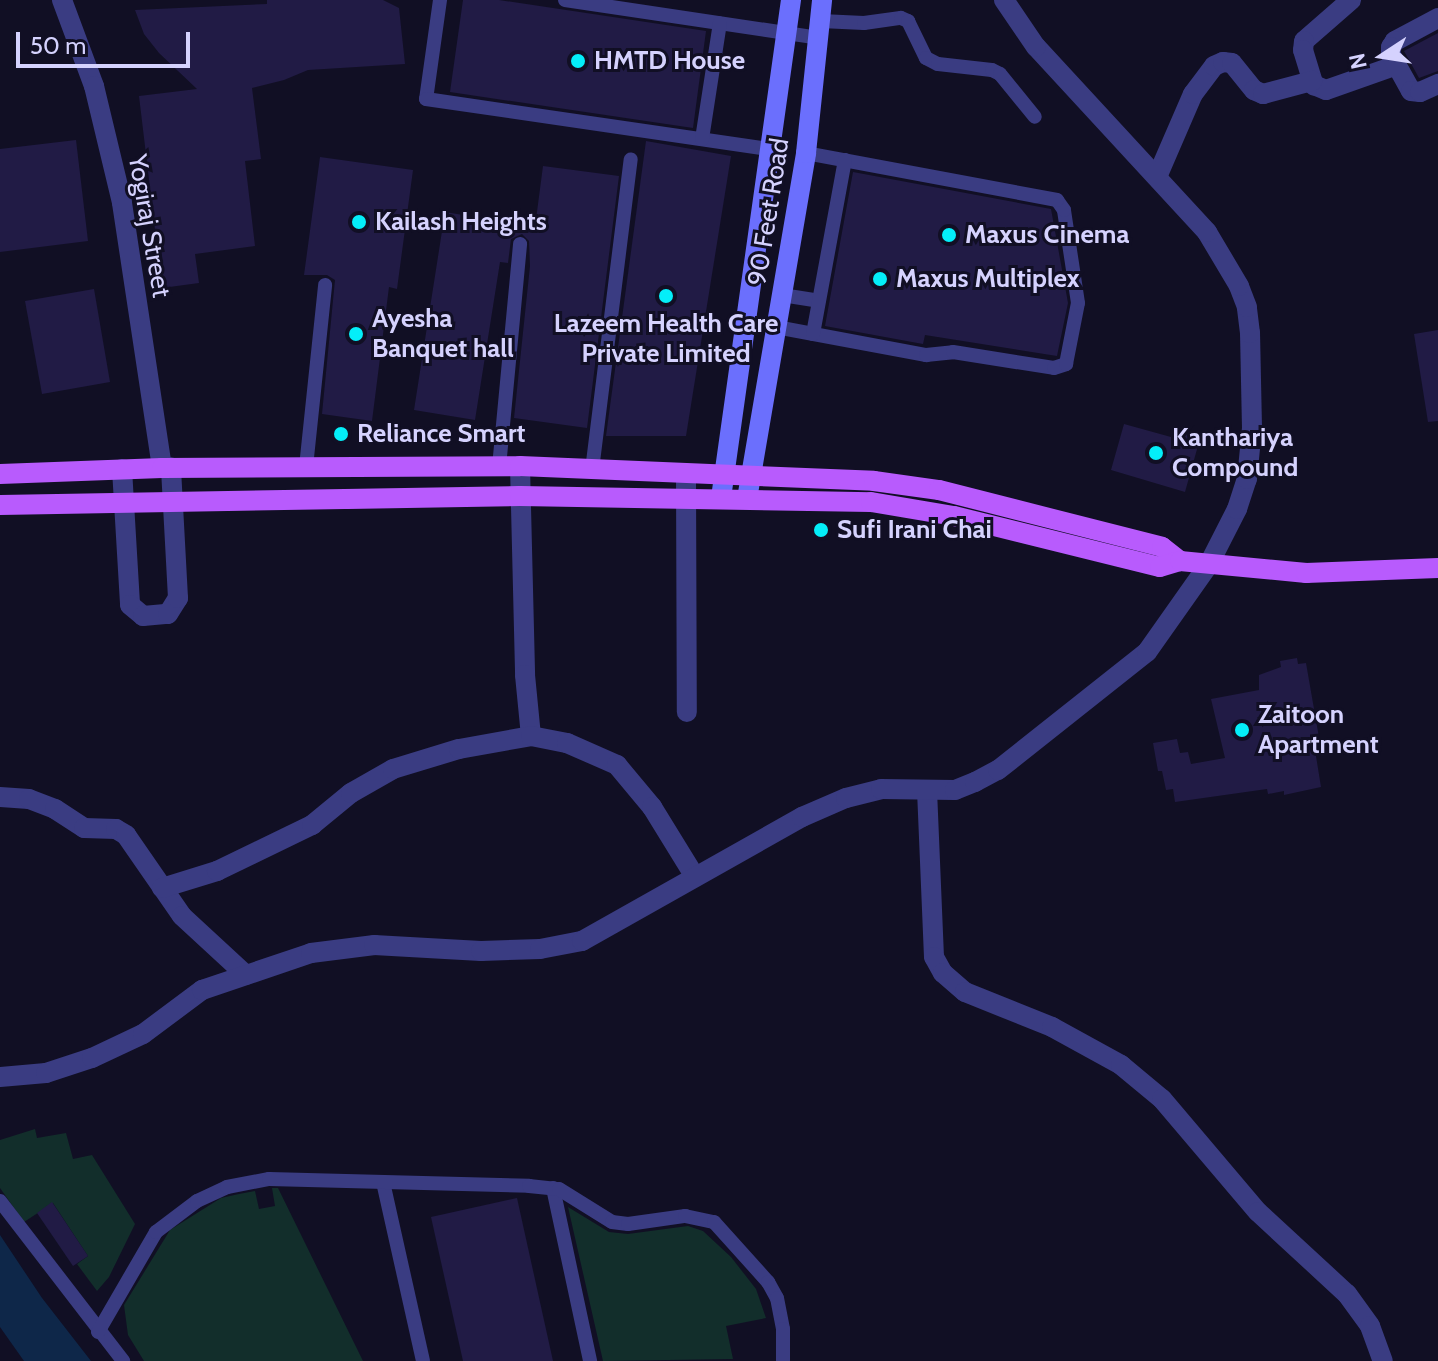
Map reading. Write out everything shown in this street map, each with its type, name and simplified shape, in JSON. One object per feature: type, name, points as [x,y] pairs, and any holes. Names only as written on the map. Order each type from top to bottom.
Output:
[{"type":"main road","points":[[0,474],[166,468],[510,466],[686,476],[874,481],[939,490],[1162,547],[1180,561]]},
{"type":"main road","points":[[0,505],[520,496],[871,502],[954,516],[1160,567],[1180,561],[1306,573],[1438,568]]},
{"type":"street","name":"Yogiraj Street","points":[[62,0],[94,86],[122,203],[173,501],[178,598],[168,614],[143,616],[130,605],[124,502]]},
{"type":"street","name":"90 Feet Road","points":[[721,498],[767,149],[791,0]]},
{"type":"street","points":[[0,1077],[46,1073],[92,1058],[143,1034],[202,990],[311,953],[374,945],[481,951],[540,949],[582,941],[802,817],[846,798],[881,789],[955,790],[998,770],[1147,652],[1209,564],[1237,509],[1247,479],[1251,451],[1250,333],[1239,286],[1207,232],[1036,47],[1004,0]]},
{"type":"street","points":[[1351,0],[1304,41],[1303,50],[1317,89],[1326,90],[1397,65]]},
{"type":"street","points":[[1438,18],[1395,41],[1391,47],[1397,65],[1414,93],[1438,84]]},
{"type":"street","name":"90 Feet Road","points":[[747,499],[806,153],[821,20]]},
{"type":"street","points":[[1157,177],[1193,94],[1214,66],[1223,62],[1232,63],[1254,90],[1263,94],[1312,81]]},
{"type":"street","points":[[510,466],[520,496],[525,675],[531,736]]},
{"type":"street","points":[[122,469],[124,502]]},
{"type":"street","points":[[686,476],[687,712]]},
{"type":"street","points":[[162,888],[217,871],[300,831],[351,793],[393,769],[459,749],[531,736],[567,743],[617,765],[652,807],[695,877]]},
{"type":"street","points":[[927,790],[934,957],[943,973],[965,992],[1052,1027],[1121,1065],[1162,1099],[1258,1212],[1347,1294],[1370,1326],[1383,1361]]},
{"type":"street","points":[[0,797],[43,803],[84,828],[116,829],[137,848],[191,926],[211,940],[246,975]]},
{"type":"lane","points":[[440,0],[426,99],[767,149]]},
{"type":"lane","points":[[565,0],[785,33],[821,20],[864,23],[901,18],[908,21],[926,58],[938,64],[992,70],[1000,74],[1035,117]]},
{"type":"lane","points":[[702,139],[720,23]]},
{"type":"lane","points":[[776,327],[926,355],[953,352],[1054,368],[1066,364],[1068,358],[1077,286],[1064,210],[1057,200],[806,153]]},
{"type":"lane","points":[[592,470],[631,159]]},
{"type":"lane","points":[[813,334],[845,160]]},
{"type":"lane","points":[[510,466],[520,244]]},
{"type":"lane","points":[[306,467],[325,285]]},
{"type":"lane","points":[[782,295],[819,301]]},
{"type":"lane","points":[[98,1332],[156,1232],[197,1201],[227,1187],[269,1179],[553,1188],[612,1222],[628,1224],[685,1216],[714,1222],[768,1282],[777,1298],[783,1329],[783,1361]]},
{"type":"lane","points":[[383,1182],[423,1361]]},
{"type":"lane","points":[[553,1188],[590,1361]]},
{"type":"lane","points":[[0,1201],[123,1361]]},
{"type":"green space","points":[[35,1129],[37,1138],[66,1133],[73,1159],[92,1155],[135,1224],[109,1277],[97,1291],[77,1264],[88,1256],[53,1203],[24,1222],[0,1188],[0,1140]]},
{"type":"green space","points":[[272,1188],[278,1188],[363,1361],[144,1361],[128,1335],[124,1305],[170,1230],[221,1198],[255,1191],[259,1209],[275,1206]]},
{"type":"green space","points":[[568,1207],[609,1232],[628,1234],[688,1226],[703,1231],[731,1257],[756,1289],[766,1318],[726,1326],[733,1359],[603,1361]]},
{"type":"water","points":[[0,1235],[42,1298],[91,1361],[24,1361],[0,1327]]},
{"type":"building","points":[[267,0],[383,0],[399,8],[405,64],[308,70],[252,88],[261,159],[245,161],[255,246],[195,254],[199,283],[162,288],[139,96],[197,89],[144,34],[135,10],[267,4]]},
{"type":"building","name":"HMTD House","points":[[463,0],[499,0],[706,31],[693,128],[450,92]]},
{"type":"building","points":[[1438,33],[1438,71],[1419,78],[1404,51]]},
{"type":"building","points":[[76,140],[88,241],[0,252],[0,149]]},
{"type":"building","name":"Lazeem Health Care Private Limited","points":[[646,141],[731,156],[686,436],[606,436]]},
{"type":"building","name":"Kailash Heights","points":[[320,157],[413,170],[397,289],[389,287],[372,421],[322,414],[335,280],[327,275],[304,275]]},
{"type":"building","points":[[543,166],[619,176],[587,428],[514,418],[530,266],[529,241],[522,234],[511,239],[508,263],[500,262],[475,420],[414,410],[445,212],[535,227]]},
{"type":"building","name":"Maxus Cinema","points":[[853,172],[1051,209],[1068,303],[1057,356],[925,335],[923,344],[825,326]]},
{"type":"building","points":[[94,289],[110,382],[42,394],[25,301]]},
{"type":"building","points":[[1438,330],[1438,421],[1428,422],[1414,334]]},
{"type":"building","name":"Kanthariya Compound","points":[[1124,424],[1171,437],[1174,427],[1201,435],[1185,492],[1111,470]]},
{"type":"building","name":"Zaitoon Apartment","points":[[1297,658],[1298,664],[1306,663],[1321,749],[1315,750],[1321,787],[1284,795],[1284,791],[1268,794],[1267,789],[1175,802],[1173,789],[1166,790],[1162,771],[1158,771],[1153,743],[1177,739],[1180,753],[1188,752],[1191,764],[1225,758],[1211,699],[1259,690],[1259,675],[1281,667],[1280,661]]},
{"type":"building","points":[[517,1198],[553,1361],[463,1361],[431,1217]]},
{"type":"building","points":[[52,1202],[88,1256],[73,1266],[37,1213]]},
{"type":"place","name":"HMTD House","points":[[578,61]]},
{"type":"place","name":"Kailash Heights","points":[[359,222]]},
{"type":"place","name":"Maxus Cinema","points":[[949,235]]},
{"type":"place","name":"Maxus Multiplex","points":[[880,279]]},
{"type":"place","name":"Lazeem Health Care Private Limited","points":[[666,296]]},
{"type":"place","name":"Ayesha Banquet hall","points":[[356,334]]},
{"type":"place","name":"Reliance Smart","points":[[341,434]]},
{"type":"place","name":"Kanthariya Compound","points":[[1156,453]]},
{"type":"place","name":"Sufi Irani Chai","points":[[821,530]]},
{"type":"place","name":"Zaitoon Apartment","points":[[1242,730]]}]
